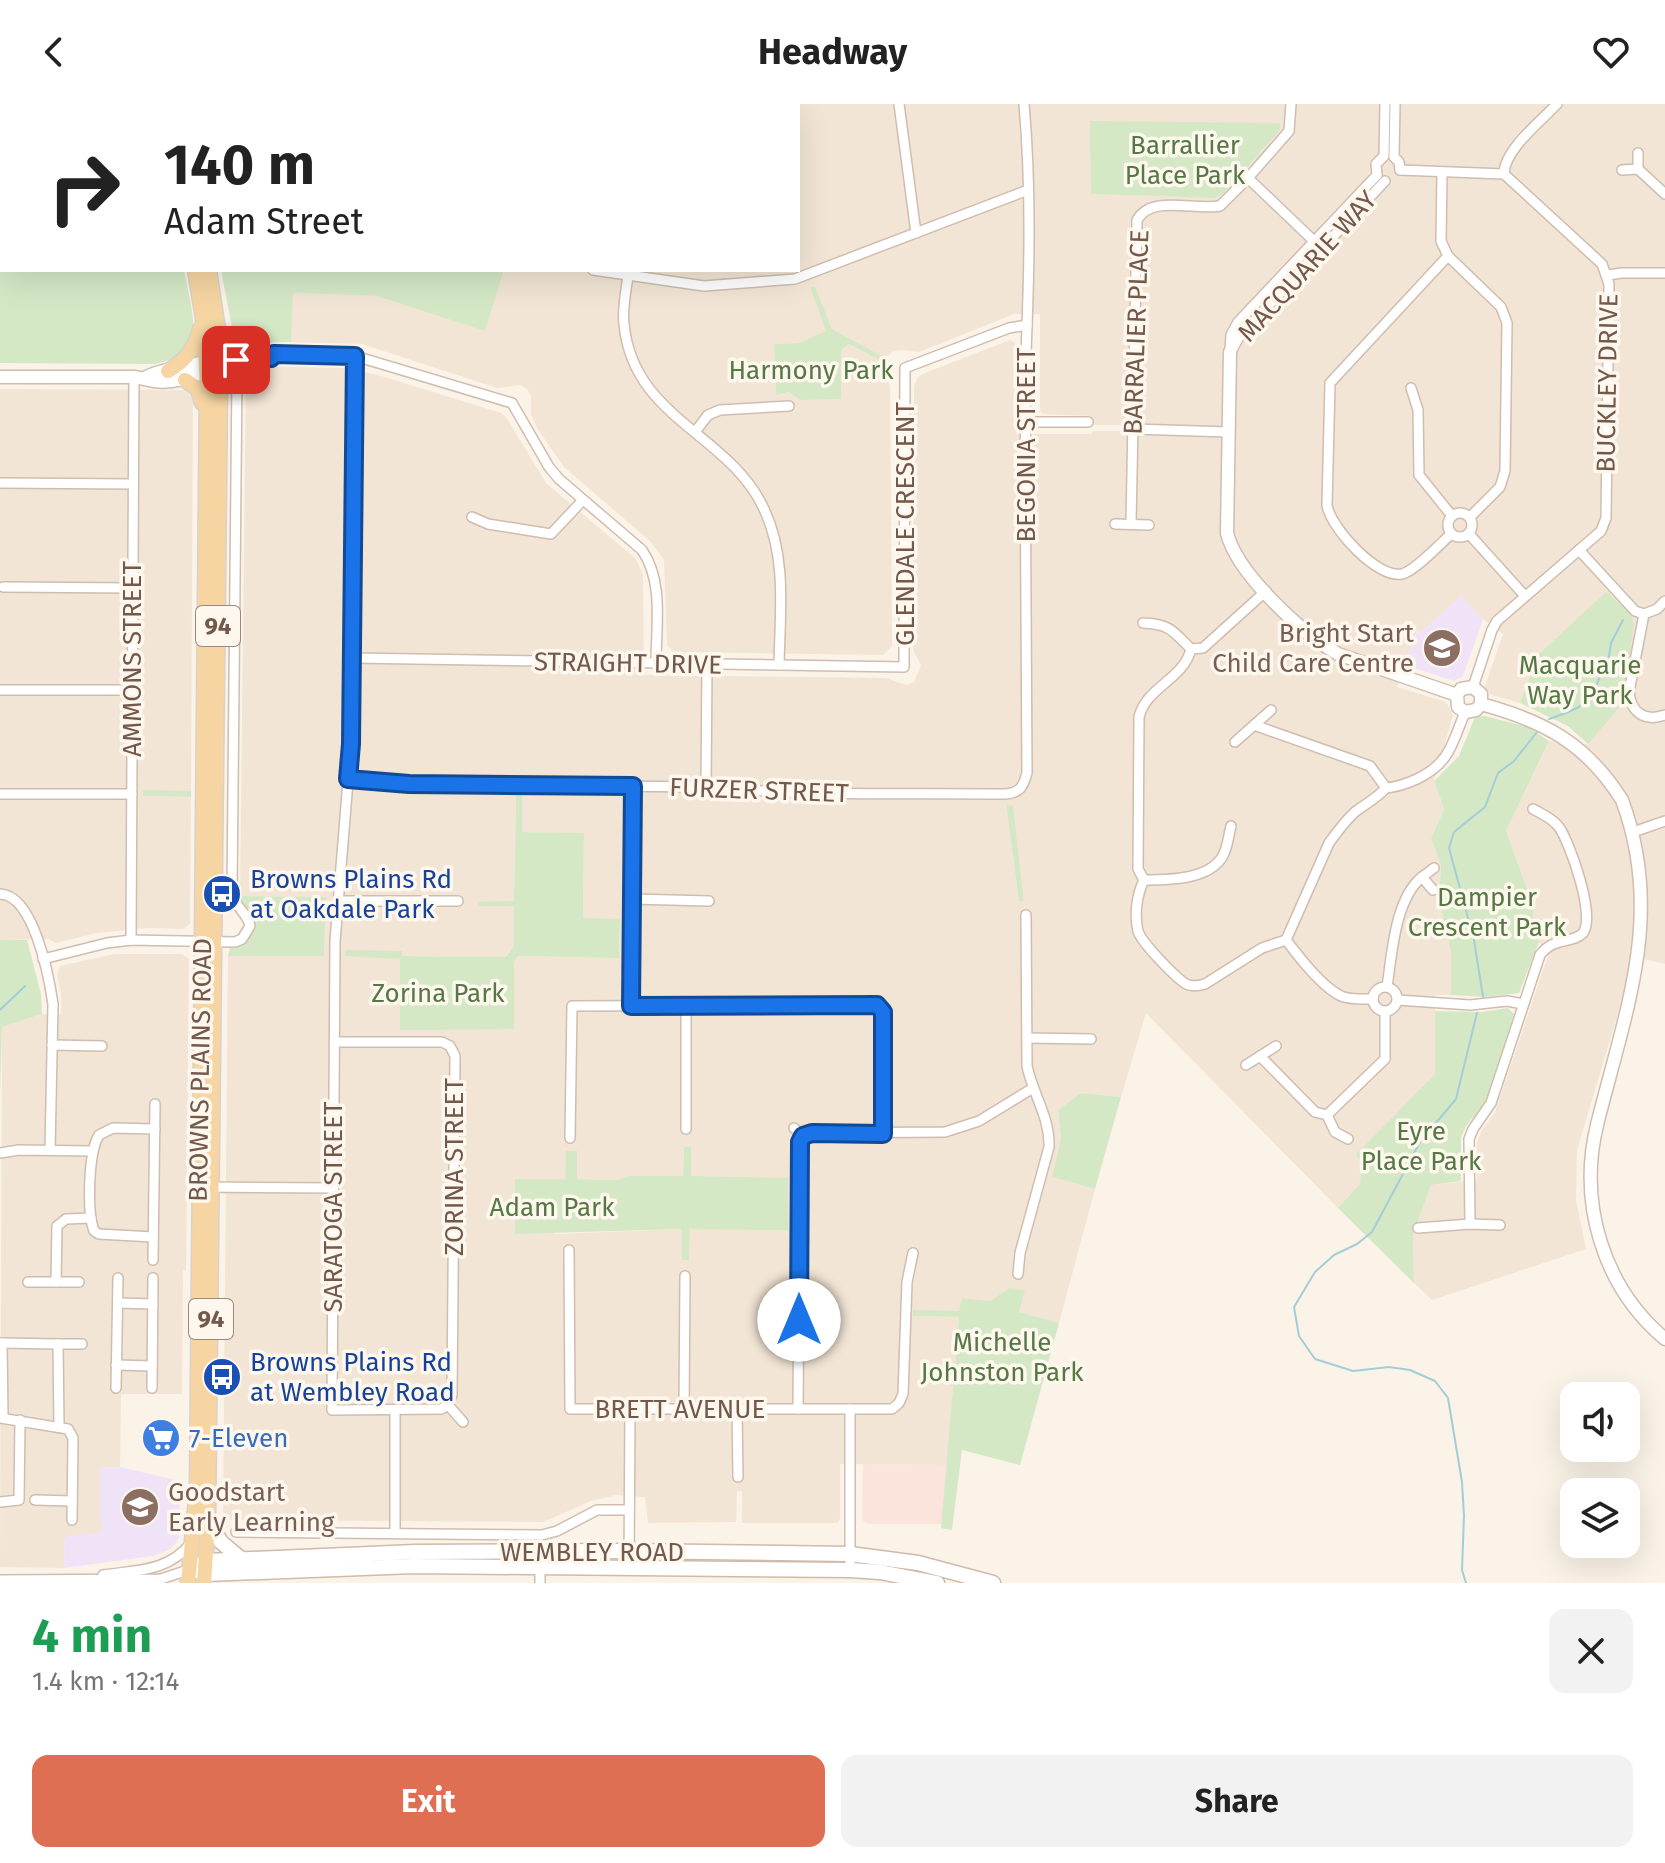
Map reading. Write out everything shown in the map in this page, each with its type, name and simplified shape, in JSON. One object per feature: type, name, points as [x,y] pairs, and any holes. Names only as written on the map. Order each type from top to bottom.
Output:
[{"type":"main road","name":"BROWNS PLAINS ROAD","points":[[195,272],[213,364],[205,1187],[193,1541],[199,1574]]},
{"type":"main road","name":"BROWNS PLAINS ROAD","points":[[208,942],[206,419],[218,330],[209,272]]},
{"type":"main road","points":[[168,371],[182,363],[189,354],[197,341],[203,319]]},
{"type":"main road","points":[[218,330],[242,354]]},
{"type":"main road","points":[[185,380],[198,389],[206,419]]},
{"type":"main road","name":"BROWNS PLAINS ROAD","points":[[199,1574],[208,1521],[205,1187]]},
{"type":"main road","points":[[199,1574],[204,1502],[208,1490]]},
{"type":"main road","points":[[208,1521],[239,1566],[220,1583]]},
{"type":"main road","name":"WEMBLEY ROAD","points":[[199,1574],[239,1566],[415,1552],[629,1551],[918,1563],[993,1583]]},
{"type":"main road","name":"WEMBLEY ROAD","points":[[239,1566],[629,1567],[850,1562],[880,1572],[937,1583]]},
{"type":"street","points":[[899,104],[916,233]]},
{"type":"street","name":"BEGONIA STREET","points":[[1024,104],[1028,190],[1024,393],[1027,422],[1027,773],[1024,786]]},
{"type":"street","name":"BARRALIER PLACE","points":[[1131,524],[1137,220],[1143,210],[1153,206],[1220,206],[1289,131],[1291,104]]},
{"type":"street","points":[[1385,104],[1389,156]]},
{"type":"street","points":[[1389,156],[1395,104]]},
{"type":"street","points":[[1400,170],[1504,174],[1509,154],[1557,104]]},
{"type":"street","points":[[1638,153],[1638,169]]},
{"type":"street","points":[[1389,156],[1399,162],[1400,170],[1395,179],[1381,178],[1376,164],[1389,156]]},
{"type":"street","points":[[1622,170],[1638,169],[1665,194]]},
{"type":"street","points":[[1442,173],[1441,241],[1448,256],[1501,307],[1507,323],[1505,471],[1500,487],[1470,517]]},
{"type":"street","name":"BUCKLEY DRIVE","points":[[1473,687],[1497,621],[1601,531],[1606,518],[1608,275],[1602,264],[1512,178],[1504,174]]},
{"type":"street","points":[[1248,178],[1318,245]]},
{"type":"street","name":"MACQUARIE WAY","points":[[1381,178],[1318,245],[1239,337],[1230,352],[1227,533],[1230,547],[1239,561],[1303,631],[1338,654],[1457,695]]},
{"type":"street","points":[[605,272],[704,286],[795,275],[1028,190]]},
{"type":"street","points":[[1448,256],[1330,383],[1327,505],[1331,520],[1371,564],[1395,574],[1407,572],[1451,534]]},
{"type":"street","points":[[667,282],[668,272]]},
{"type":"street","points":[[1608,275],[1665,273]]},
{"type":"street","points":[[628,276],[623,322],[636,370],[662,404],[732,464],[764,508],[773,531],[780,579],[779,665]]},
{"type":"street","name":"GLENDALE CRESCENT","points":[[904,667],[905,368],[1009,328],[1027,325]]},
{"type":"street","points":[[0,377],[139,377],[213,364],[242,354],[270,351],[274,354],[355,356],[512,403],[549,467],[642,550],[652,565],[656,581],[656,663]]},
{"type":"street","name":"BROWNS PLAINS ROAD","points":[[208,942],[239,941],[246,936],[250,926],[248,918],[235,905],[232,896],[237,384],[242,354]]},
{"type":"street","name":"SARATOGA STREET","points":[[355,356],[348,779],[335,941],[332,1410],[395,1410]]},
{"type":"street","points":[[139,377],[151,381],[185,380],[213,364]]},
{"type":"street","name":"AMMONS STREET","points":[[131,940],[133,484],[139,377]]},
{"type":"street","points":[[1411,388],[1418,410],[1419,475],[1452,516]]},
{"type":"street","points":[[695,432],[708,415],[720,410],[789,406]]},
{"type":"street","points":[[1027,422],[1088,422]]},
{"type":"street","points":[[1133,429],[1229,432]]},
{"type":"street","points":[[0,483],[133,484]]},
{"type":"street","points":[[472,517],[488,524],[551,534],[583,500]]},
{"type":"street","points":[[1451,534],[1462,537],[1469,534],[1473,524],[1470,517],[1463,513],[1452,516]]},
{"type":"street","points":[[1451,534],[1448,527],[1452,516]]},
{"type":"street","points":[[1115,524],[1149,525]]},
{"type":"street","points":[[1469,534],[1525,596]]},
{"type":"street","points":[[1579,550],[1628,604],[1644,614]]},
{"type":"street","points":[[3,587],[133,588]]},
{"type":"street","points":[[1191,649],[1203,648],[1266,591]]},
{"type":"street","points":[[1644,614],[1657,609],[1665,601]]},
{"type":"street","points":[[1644,614],[1629,692],[1630,701],[1640,715],[1647,718],[1665,715]]},
{"type":"street","points":[[1143,623],[1170,627],[1191,649]]},
{"type":"street","points":[[1144,880],[1138,869],[1139,717],[1144,702],[1188,662],[1191,649]]},
{"type":"street","name":"STRAIGHT DRIVE","points":[[352,658],[904,667]]},
{"type":"street","points":[[706,787],[707,664]]},
{"type":"street","points":[[1473,687],[1481,694],[1481,704],[1476,710],[1465,712],[1458,707],[1457,695],[1461,689],[1473,687]]},
{"type":"street","points":[[0,690],[132,690]]},
{"type":"street","points":[[1481,704],[1529,718],[1564,737],[1614,786],[1639,830],[1654,896]]},
{"type":"street","points":[[1235,742],[1271,710]]},
{"type":"street","points":[[1144,880],[1138,893],[1140,935],[1186,983],[1195,987],[1205,984],[1262,948],[1286,940],[1329,843],[1348,819],[1386,788],[1399,787],[1434,771],[1443,763],[1465,712]]},
{"type":"street","points":[[1254,725],[1370,766],[1386,788]]},
{"type":"street","name":"FURZER STREET","points":[[348,779],[409,784],[706,787],[754,792],[1005,794],[1015,793],[1024,786]]},
{"type":"street","points":[[631,1006],[633,786]]},
{"type":"street","points":[[0,794],[132,794]]},
{"type":"street","points":[[1470,1224],[1469,1139],[1491,1103],[1540,955],[1553,943],[1583,932],[1587,918],[1576,863],[1558,826],[1548,816],[1533,809]]},
{"type":"street","points":[[1639,830],[1665,821]]},
{"type":"street","points":[[1144,880],[1181,880],[1217,862],[1225,851],[1231,826]]},
{"type":"street","points":[[1387,987],[1395,929],[1412,885],[1434,868]]},
{"type":"street","points":[[1422,877],[1433,890]]},
{"type":"street","points":[[0,894],[13,896],[18,901],[38,940],[53,1004],[50,1150]]},
{"type":"street","points":[[632,899],[709,901]]},
{"type":"street","points":[[338,901],[458,901]]},
{"type":"street","points":[[1018,1274],[1020,1253],[1049,1147],[1050,1129],[1027,1066],[1026,915]]},
{"type":"street","points":[[1653,934],[1644,983],[1598,1122],[1591,1162],[1591,1185],[1597,1231],[1615,1278],[1642,1316],[1665,1339]]},
{"type":"street","points":[[43,959],[131,940],[208,942]]},
{"type":"street","points":[[1286,940],[1303,962],[1336,992],[1350,998],[1373,999]]},
{"type":"street","points":[[1387,987],[1394,990],[1398,1000],[1395,1007],[1385,1012],[1375,1006],[1373,999],[1379,988],[1387,987]]},
{"type":"street","points":[[1398,1000],[1470,1005],[1514,1001],[1523,1004]]},
{"type":"street","points":[[570,1138],[572,1006],[877,1005],[883,1012],[884,1021],[883,1134]]},
{"type":"street","points":[[686,1006],[686,1129]]},
{"type":"street","points":[[1327,1115],[1385,1059],[1385,1012]]},
{"type":"street","points":[[1027,1038],[1091,1039]]},
{"type":"street","name":"ZORINA STREET","points":[[334,1042],[442,1042],[450,1046],[455,1056],[452,1395],[448,1405]]},
{"type":"street","points":[[52,1045],[102,1046]]},
{"type":"street","points":[[1246,1065],[1276,1046]]},
{"type":"street","points":[[1260,1056],[1315,1112],[1327,1115]]},
{"type":"street","points":[[794,1128],[803,1136],[923,1134],[965,1128],[1033,1088]]},
{"type":"street","points":[[153,1260],[155,1104]]},
{"type":"street","points":[[1327,1115],[1335,1132],[1348,1139]]},
{"type":"street","points":[[153,1237],[99,1234],[94,1231],[91,1218],[92,1151],[99,1135],[106,1130],[155,1129]]},
{"type":"street","points":[[798,1409],[800,1142],[803,1136]]},
{"type":"street","points":[[0,1153],[19,1150],[92,1151]]},
{"type":"street","points":[[205,1187],[333,1188]]},
{"type":"street","points":[[56,1282],[57,1226],[66,1219],[91,1218]]},
{"type":"street","points":[[1418,1228],[1500,1225]]},
{"type":"street","name":"BRETT AVENUE","points":[[569,1250],[570,1409],[892,1409],[903,1394],[907,1282],[913,1253]]},
{"type":"street","points":[[684,1409],[685,1276]]},
{"type":"street","points":[[116,1388],[118,1278]]},
{"type":"street","points":[[152,1388],[153,1278]]},
{"type":"street","points":[[28,1282],[79,1282]]},
{"type":"street","points":[[118,1303],[153,1304]]},
{"type":"street","points":[[72,1520],[73,1438],[68,1429],[59,1426],[1,1418],[1,1343],[82,1344]]},
{"type":"street","points":[[58,1344],[59,1426]]},
{"type":"street","points":[[116,1365],[152,1366]]},
{"type":"street","points":[[395,1532],[395,1410],[441,1409],[448,1405],[463,1422]]},
{"type":"street","points":[[629,1567],[630,1409]]},
{"type":"street","points":[[737,1409],[738,1477]]},
{"type":"street","points":[[850,1409],[850,1562]]},
{"type":"street","points":[[17,1502],[20,1493],[20,1420]]},
{"type":"street","points":[[0,1502],[72,1501]]},
{"type":"street","name":"WEMBLEY ROAD","points":[[236,1532],[542,1535],[557,1531],[597,1510],[629,1510]]},
{"type":"street","name":"WEMBLEY ROAD","points":[[80,1578],[163,1566],[178,1557],[193,1541]]},
{"type":"street","points":[[540,1567],[540,1583]]},
{"type":"street","name":"WEMBLEY ROAD","points":[[0,1580],[80,1578],[162,1581],[199,1574]]},
{"type":"shaded area","points":[[800,104],[1665,104],[1665,964],[1635,957],[1577,1150],[1576,1200],[1586,1249],[1432,1300],[1414,1283],[1413,1235],[1431,1185],[1477,1180],[1477,1142],[1495,1112],[1548,955],[1533,934],[1533,905],[1506,831],[1549,741],[1588,744],[1538,655],[1520,703],[1487,691],[1485,686],[1503,634],[1461,596],[1422,631],[1417,630],[1397,687],[1446,702],[1453,715],[1434,781],[1444,809],[1431,838],[1441,865],[1439,899],[1451,952],[1451,995],[1435,995],[1435,1074],[1356,1154],[1361,1164],[1360,1184],[1338,1208],[1146,1013],[1121,1097],[1081,1093],[1058,1110],[1061,1138],[1052,1177],[1095,1189],[1059,1323],[1018,1312],[1018,1291],[1009,1288],[990,1301],[962,1298],[960,1311],[913,1316],[959,1317],[947,1465],[840,1464],[840,1519],[837,1523],[742,1523],[742,1491],[737,1491],[736,1522],[648,1523],[645,1497],[616,1495],[591,1501],[543,1522],[231,1520],[223,1513],[228,956],[324,956],[326,897],[240,896],[246,371],[250,366],[341,368],[375,374],[501,413],[546,483],[636,559],[643,575],[644,675],[886,678],[906,685],[914,682],[921,665],[913,650],[914,386],[918,377],[925,373],[1010,340],[1015,343],[1016,434],[1125,431],[1123,425],[1093,425],[1090,416],[1043,414],[1040,410],[1040,314],[1014,314],[919,352],[893,351],[886,358],[832,329],[815,286],[810,287],[827,332],[799,343],[774,344],[776,395],[789,392],[798,396],[849,344],[885,363],[890,386],[892,646],[883,655],[673,652],[667,645],[664,560],[650,541],[564,467],[537,428],[527,389],[521,385],[497,388],[362,344],[291,342],[292,293],[377,296],[496,272],[800,272]],"holes":[[[1224,193],[1215,198],[1091,194]],[[516,795],[522,795],[522,832],[584,834],[583,919],[620,919],[619,958],[518,956],[514,963],[514,1029],[397,957],[402,951],[402,956],[504,957],[514,946],[514,906],[478,906],[478,902],[514,902]],[[1006,806],[1013,807],[1024,901],[1019,902]],[[684,1147],[691,1148],[691,1176],[788,1229],[690,1229],[689,1260],[682,1260],[682,1229],[554,1234],[515,1180],[565,1179],[566,1151],[577,1179],[683,1176]]]},
{"type":"shaded area","points":[[0,389],[183,390],[191,394],[191,791],[143,791],[144,796],[191,797],[190,924],[183,929],[147,928],[97,933],[56,943],[49,939],[0,940]]},
{"type":"shaded area","name":"Bright Start Child Care Centre","points":[[1461,596],[1483,619],[1463,676],[1454,681],[1405,665],[1417,630],[1422,631]]},
{"type":"shaded area","points":[[115,954],[182,954],[189,959],[182,1394],[121,1394],[120,1467],[101,1468],[101,1533],[65,1537],[64,1568],[0,1567],[2,1027],[42,1014],[61,1014],[57,974],[60,966]]},
{"type":"shaded area","points":[[863,1464],[947,1465],[942,1524],[864,1522]]},
{"type":"shaded area","name":"Goodstart Early Learning","points":[[120,1467],[180,1481],[179,1538],[169,1550],[153,1556],[64,1568],[65,1537],[101,1532],[100,1468]]},
{"type":"green space","name":"Barrallier Place Park","points":[[1090,121],[1280,123],[1280,130],[1224,193],[1215,198],[1091,194]]},
{"type":"green space","points":[[0,272],[184,272],[193,329],[184,351],[172,359],[154,364],[0,363]]},
{"type":"green space","points":[[221,272],[503,272],[485,331],[377,296],[293,293],[291,342],[239,341],[233,333]]},
{"type":"green space","name":"Harmony Park","points":[[815,286],[832,329],[886,358],[885,363],[849,344],[841,350],[841,399],[801,400],[789,392],[776,395],[774,344],[799,343],[826,331],[810,287]]},
{"type":"green space","name":"Macquarie Way Park","points":[[1606,592],[1631,614],[1634,624],[1623,703],[1588,744],[1568,726],[1520,703],[1538,655]]},
{"type":"green space","name":"Dampier Crescent Park","points":[[1485,716],[1528,727],[1549,741],[1506,831],[1533,905],[1533,934],[1539,942],[1519,993],[1486,997],[1451,995],[1451,952],[1439,899],[1441,865],[1431,838],[1444,809],[1434,781],[1459,756],[1475,717]]},
{"type":"green space","points":[[143,790],[191,791],[191,797],[143,796]]},
{"type":"green space","name":"Zorina Park","points":[[516,795],[522,795],[522,832],[584,833],[583,918],[620,919],[619,958],[518,956],[514,963],[514,1029],[400,1030],[400,959],[345,956],[345,950],[402,951],[402,956],[505,957],[514,946],[514,906],[478,906],[478,902],[514,901]]},
{"type":"green space","points":[[1006,805],[1013,806],[1024,901],[1019,902]]},
{"type":"green space","points":[[240,896],[326,897],[324,956],[228,956],[230,948],[248,940],[253,931],[251,911],[240,902]]},
{"type":"green space","points":[[0,940],[27,940],[41,994],[42,1014],[2,1027],[0,1096]]},
{"type":"green space","name":"Eyre Place Park","points":[[1508,1008],[1514,1014],[1487,1100],[1461,1137],[1461,1181],[1431,1185],[1413,1235],[1414,1283],[1338,1208],[1360,1184],[1361,1164],[1356,1154],[1435,1074],[1435,1011],[1481,1012]]},
{"type":"green space","points":[[1081,1093],[1121,1097],[1095,1189],[1052,1177],[1061,1138],[1058,1110]]},
{"type":"green space","name":"Adam Park","points":[[684,1147],[691,1147],[691,1176],[788,1178],[788,1230],[690,1229],[689,1260],[682,1260],[682,1229],[515,1234],[515,1179],[565,1179],[566,1151],[577,1151],[577,1179],[618,1180],[629,1176],[683,1176]]},
{"type":"green space","name":"Michelle Johnston Park","points":[[1009,1288],[1025,1290],[1019,1312],[1059,1323],[1020,1465],[962,1450],[952,1530],[941,1528],[959,1317],[913,1316],[913,1310],[959,1311],[962,1298],[990,1301]]},
{"type":"waterway","points":[[1549,719],[1575,709],[1590,697],[1607,669],[1611,643],[1623,620]]},
{"type":"waterway","points":[[1483,997],[1474,940],[1449,848],[1454,832],[1485,807],[1498,773],[1514,761],[1537,732]]},
{"type":"waterway","points":[[0,1010],[25,986]]},
{"type":"waterway","points":[[1466,1583],[1462,1570],[1462,1482],[1448,1398],[1435,1381],[1410,1370],[1389,1367],[1353,1371],[1315,1359],[1299,1336],[1294,1307],[1315,1272],[1334,1255],[1357,1244],[1372,1232],[1420,1142],[1456,1099],[1477,1013]]},
{"type":"place","name":"Bright Start Child Care Centre","points":[[1442,648]]},
{"type":"place","name":"Browns Plains Rd at Oakdale Park","points":[[222,894]]},
{"type":"place","name":"Browns Plains Rd at Wembley Road","points":[[222,1377]]},
{"type":"place","name":"7-Eleven","points":[[161,1438]]},
{"type":"place","name":"Goodstart Early Learning","points":[[140,1507]]},
{"type":"route","points":[[236,360],[271,358],[274,354],[355,356],[351,744],[348,779],[409,784],[633,786],[631,1006],[877,1005],[883,1012],[883,1134],[812,1133],[803,1136],[800,1142],[799,1320]]}]
